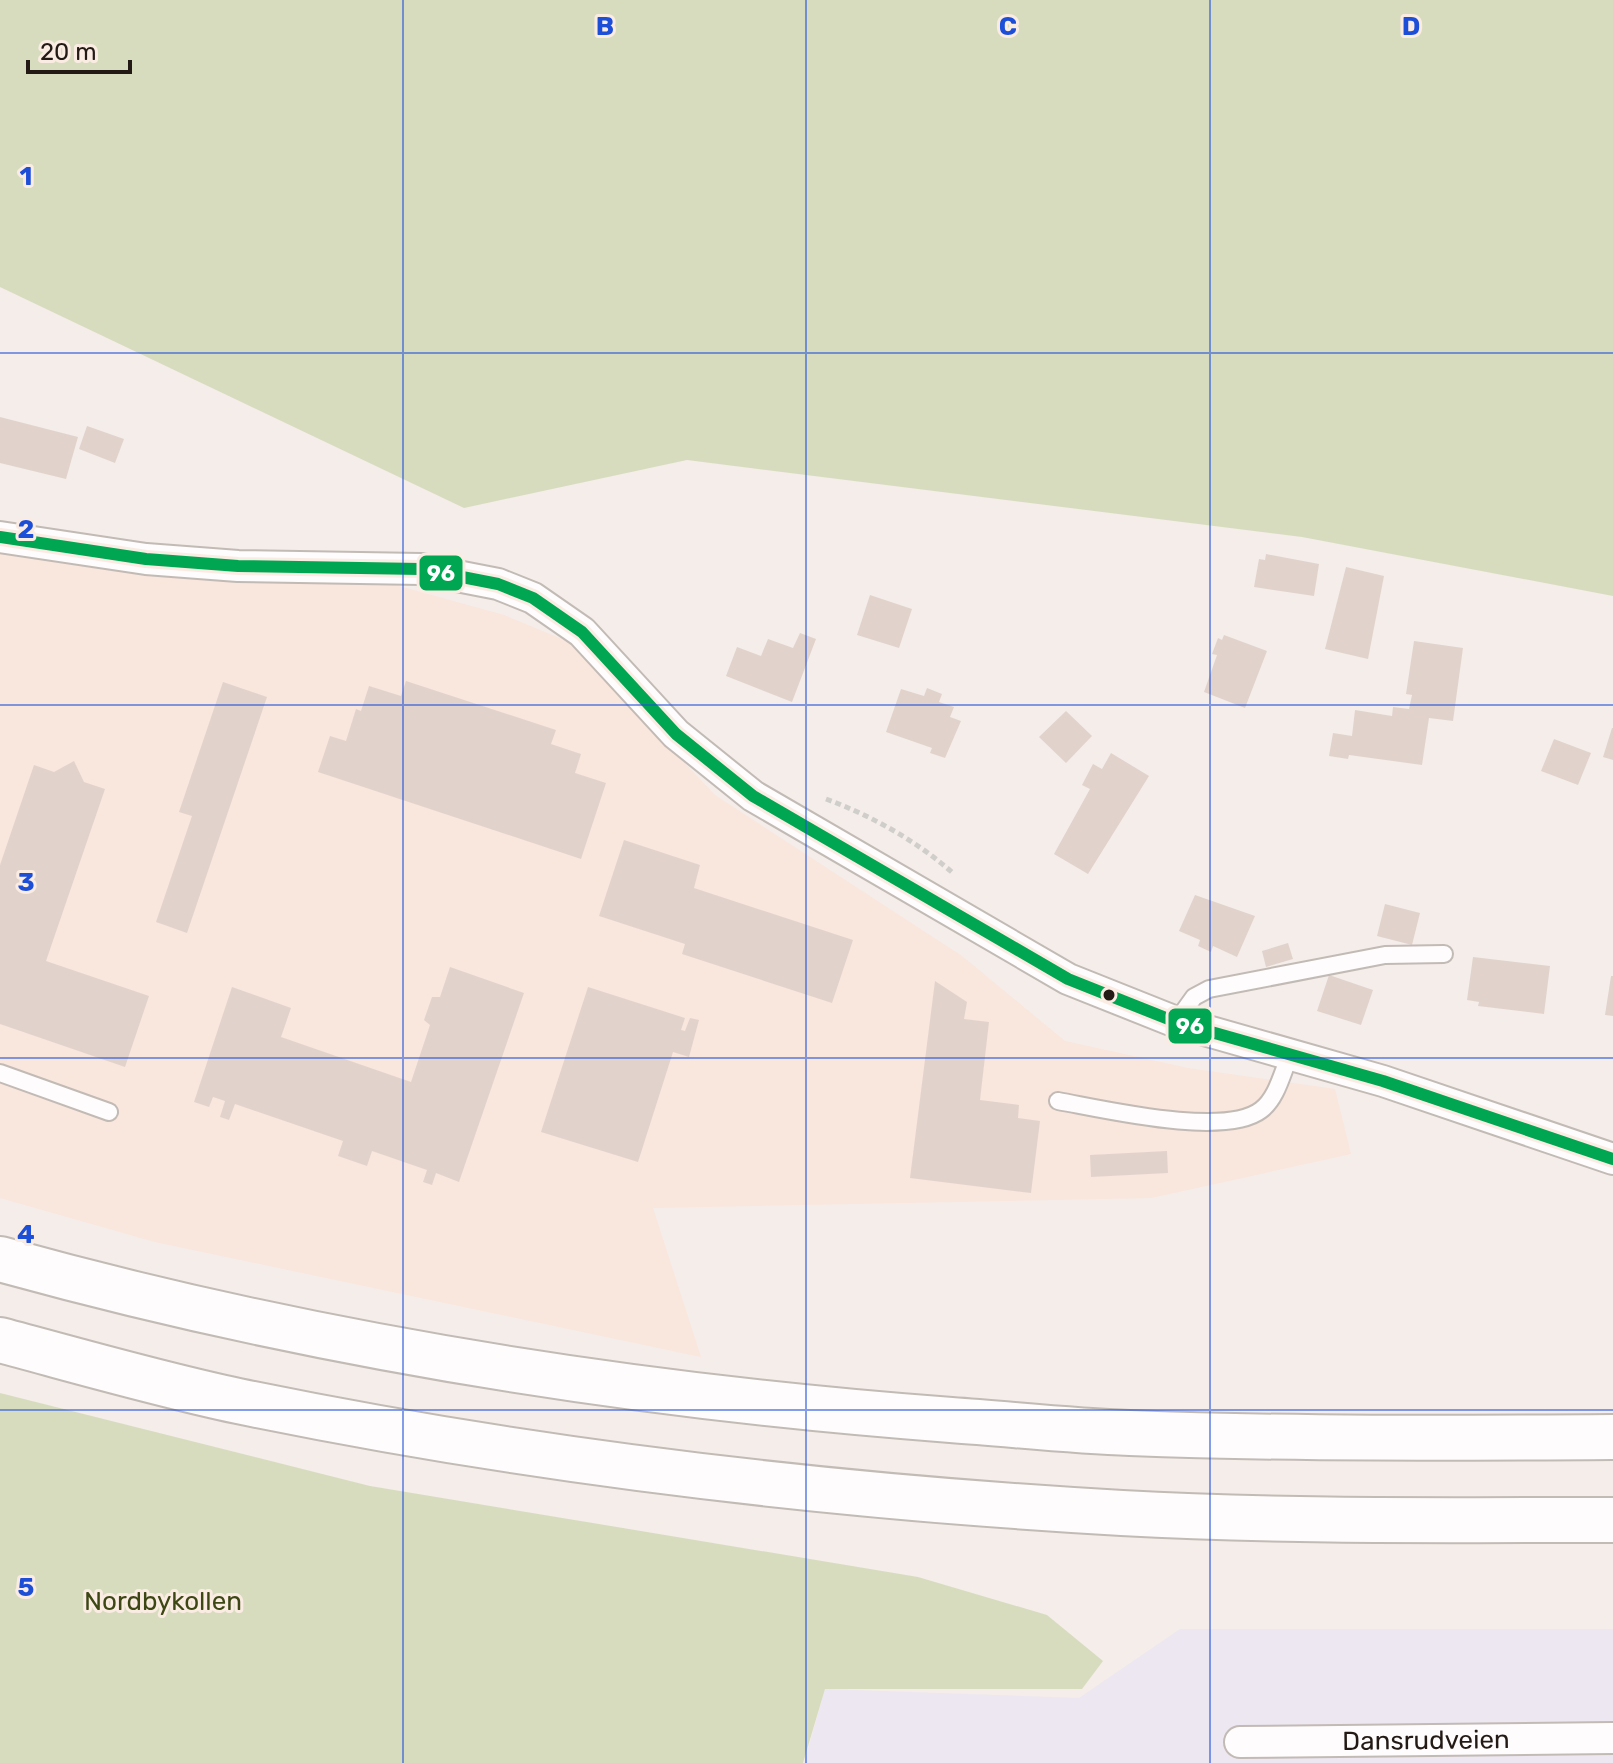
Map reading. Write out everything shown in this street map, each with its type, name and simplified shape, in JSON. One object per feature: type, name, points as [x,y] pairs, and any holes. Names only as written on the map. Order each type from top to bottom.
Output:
[{"type":"highway","points":[[0,1259],[252,1322],[448,1358],[626,1387],[829,1411],[1128,1433],[1613,1437]]},
{"type":"highway","points":[[0,1340],[235,1400],[413,1433],[625,1466],[793,1485],[1124,1513],[1613,1520]]},
{"type":"street","points":[[2,543],[238,566],[421,569],[473,578],[533,598],[582,632],[676,734],[753,796],[1068,979],[1176,1022],[1383,1081],[1613,1159]]},
{"type":"street","name":"Dansrudveien","points":[[1240,1752],[1613,1738]]},
{"type":"lane","points":[[1176,1022],[1194,997],[1209,989],[1385,955],[1444,954]]},
{"type":"lane","points":[[1058,1101],[1156,1117],[1230,1121],[1262,1109],[1272,1098],[1290,1055]]},
{"type":"lane","points":[[0,1073],[109,1112]]},
{"type":"path","points":[[817,795],[855,809],[931,852],[959,878]]},
{"type":"shaded area","points":[[0,550],[388,583],[504,615],[569,642],[715,795],[962,956],[1065,1041],[1188,1068],[1335,1089],[1351,1154],[1151,1198],[653,1208],[701,1357],[155,1242],[0,1198]]},
{"type":"shaded area","points":[[1180,1629],[1613,1629],[1613,1763],[804,1763],[825,1689],[1079,1698]]},
{"type":"green space","points":[[0,0],[1613,0],[1613,596],[1302,537],[687,460],[464,508],[0,287]]},
{"type":"green space","name":"Nordbykollen","points":[[0,1393],[370,1486],[918,1577],[1047,1615],[1103,1661],[1082,1689],[825,1689],[803,1763],[0,1763]]},
{"type":"building","points":[[0,417],[78,437],[66,479],[0,463]]},
{"type":"building","points":[[87,426],[124,439],[115,463],[79,449]]},
{"type":"building","points":[[1266,554],[1319,564],[1314,596],[1254,587],[1259,559],[1265,560]]},
{"type":"building","points":[[1346,567],[1384,576],[1368,659],[1325,649]]},
{"type":"building","points":[[870,595],[912,609],[899,648],[857,635]]},
{"type":"building","points":[[800,633],[816,639],[792,702],[726,676],[737,647],[761,656],[768,639],[793,648]]},
{"type":"building","points":[[1224,635],[1267,651],[1245,708],[1204,692],[1217,655],[1212,654],[1218,638],[1222,640]]},
{"type":"building","points":[[1414,641],[1463,648],[1453,721],[1429,718],[1422,765],[1349,755],[1348,759],[1329,756],[1333,733],[1352,736],[1355,710],[1392,716],[1393,707],[1409,709],[1412,695],[1406,694]]},
{"type":"building","points":[[406,681],[556,730],[551,744],[581,754],[575,773],[606,783],[581,859],[318,772],[330,736],[346,741],[356,709],[361,711],[369,686],[401,696]]},
{"type":"building","points":[[223,682],[267,697],[187,933],[156,922],[192,816],[179,812]]},
{"type":"building","points":[[927,688],[942,694],[939,702],[954,707],[950,717],[961,721],[945,758],[930,753],[932,748],[886,732],[901,689],[924,696]]},
{"type":"building","points":[[1066,711],[1092,736],[1066,763],[1039,737]]},
{"type":"building","points":[[1613,728],[1613,760],[1603,757]]},
{"type":"building","points":[[1554,739],[1591,753],[1578,785],[1541,771]]},
{"type":"building","points":[[1111,753],[1149,776],[1088,874],[1054,854],[1090,789],[1082,785],[1093,764],[1102,769]]},
{"type":"building","points":[[74,761],[84,782],[105,789],[46,961],[149,996],[125,1067],[0,1024],[0,865],[34,765],[54,772]]},
{"type":"building","points":[[624,840],[700,865],[694,888],[853,940],[832,1003],[682,954],[685,944],[599,916]]},
{"type":"building","points":[[1195,895],[1255,916],[1237,957],[1213,946],[1211,952],[1198,946],[1200,940],[1179,931]]},
{"type":"building","points":[[1385,904],[1420,913],[1412,945],[1377,936]]},
{"type":"building","points":[[1288,943],[1293,959],[1266,967],[1262,951]]},
{"type":"building","points":[[1473,957],[1550,966],[1544,1014],[1478,1006],[1479,1002],[1467,1000]]},
{"type":"building","points":[[450,967],[524,993],[459,1182],[436,1173],[432,1185],[423,1182],[427,1170],[372,1151],[367,1166],[338,1156],[343,1141],[235,1104],[229,1120],[220,1117],[225,1101],[213,1097],[209,1107],[194,1102],[232,987],[291,1008],[281,1037],[411,1082],[430,1025],[424,1020],[432,997],[440,997]]},
{"type":"building","points":[[1329,975],[1373,990],[1361,1025],[1317,1011]]},
{"type":"building","points":[[1613,976],[1613,1016],[1605,1015]]},
{"type":"building","points":[[935,981],[967,1002],[964,1019],[989,1022],[980,1100],[1019,1105],[1018,1118],[1040,1121],[1031,1193],[910,1178]]},
{"type":"building","points":[[588,987],[685,1018],[681,1030],[685,1031],[690,1018],[699,1020],[689,1057],[673,1052],[638,1162],[541,1132]]},
{"type":"building","points":[[1167,1151],[1168,1173],[1091,1177],[1090,1155]]},
{"type":"transit line","name":"96","points":[[0,537],[146,559],[238,566],[421,569],[498,584],[533,598],[582,632],[676,734],[753,796],[1068,979],[1176,1022],[1383,1081],[1613,1159]]}]
